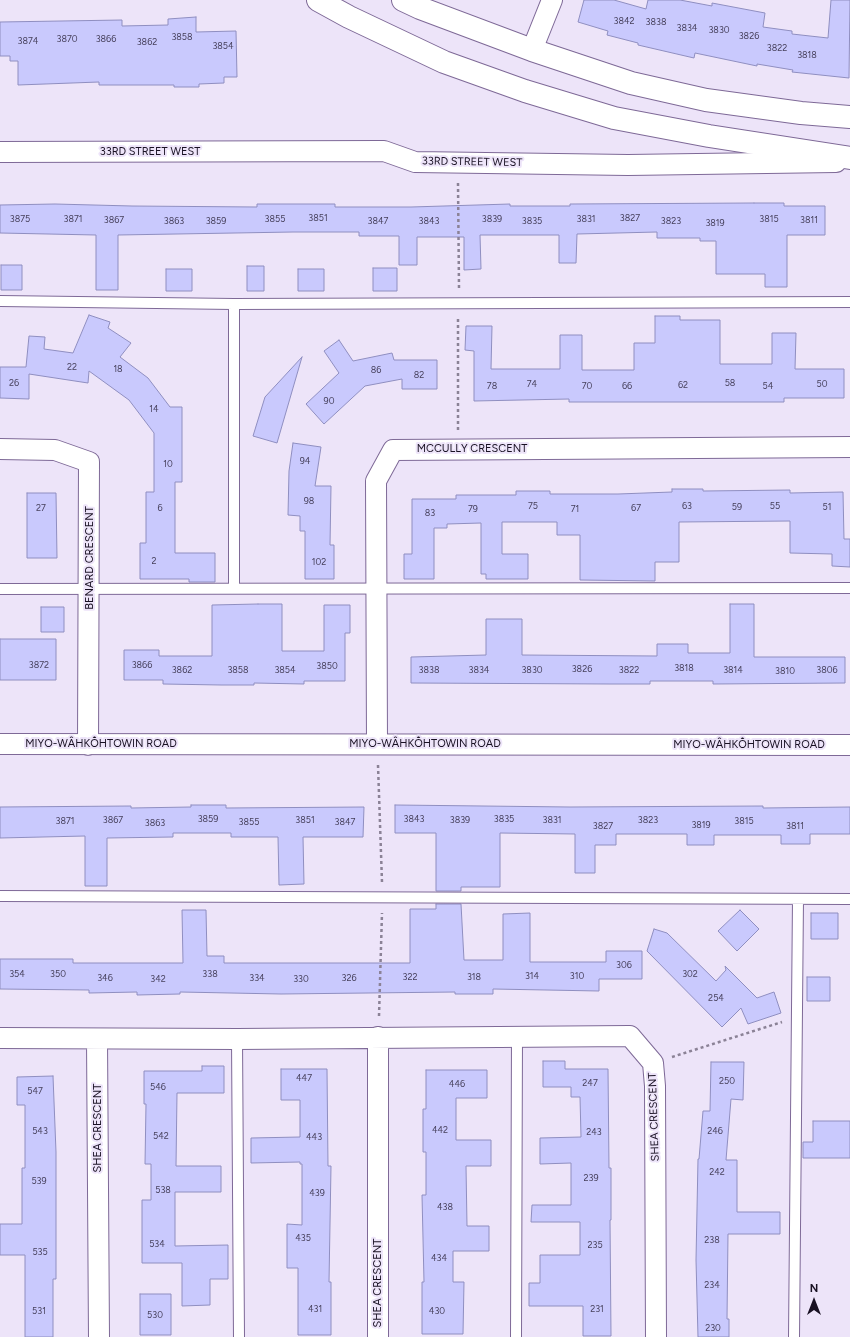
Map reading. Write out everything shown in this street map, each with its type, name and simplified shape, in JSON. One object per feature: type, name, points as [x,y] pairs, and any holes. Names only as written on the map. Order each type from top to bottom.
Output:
[{"type":"main road","points":[[318,0],[349,17],[444,62],[525,91],[607,116],[710,136],[850,158]]},
{"type":"main road","points":[[403,0],[420,8],[532,50],[631,83],[706,100],[801,113],[850,117]]},
{"type":"street","points":[[532,50],[552,0]]},
{"type":"street","name":"33RD STREET WEST","points":[[0,152],[384,151],[415,162],[628,165],[850,162]]},
{"type":"street","name":"MCCULLY CRESCENT","points":[[377,744],[376,481],[393,450],[850,448]]},
{"type":"street","name":"BENARD CRESCENT","points":[[0,449],[55,450],[90,462],[88,745]]},
{"type":"street","name":"MIYO-WÂHKÔHTOWIN ROAD","points":[[0,744],[850,745]]},
{"type":"street","name":"SHEA CRESCENT","points":[[0,1038],[237,1039],[630,1036],[653,1064],[655,1086],[656,1337]]},
{"type":"street","name":"SHEA CRESCENT","points":[[378,1037],[378,1337]]},
{"type":"street","name":"SHEA CRESCENT","points":[[97,1039],[98,1337]]},
{"type":"lane","points":[[0,301],[234,304],[850,302]]},
{"type":"lane","points":[[234,304],[234,588]]},
{"type":"lane","points":[[0,589],[850,588]]},
{"type":"lane","points":[[0,896],[850,899]]},
{"type":"lane","points":[[794,1337],[798,899]]},
{"type":"lane","points":[[516,1036],[516,1337]]},
{"type":"lane","points":[[237,1039],[239,1337]]},
{"type":"path","points":[[378,768],[382,897],[379,1017]]},
{"type":"path","points":[[682,1054],[796,1017]]},
{"type":"building","points":[[584,0],[614,0],[646,9],[648,0],[680,0],[712,6],[712,3],[765,13],[763,27],[792,31],[792,34],[828,38],[831,0],[850,0],[849,78],[792,72],[793,70],[757,64],[757,66],[695,53],[694,58],[638,45],[638,43],[607,35],[608,31],[578,22]]},
{"type":"building","points":[[196,17],[196,32],[236,31],[237,77],[224,77],[224,83],[199,84],[199,87],[174,87],[174,85],[99,85],[99,82],[18,85],[18,61],[10,61],[10,56],[0,56],[0,22],[122,20],[122,26],[168,25],[168,19]]},
{"type":"building","points":[[784,203],[784,206],[825,206],[825,235],[787,235],[787,287],[765,287],[765,274],[716,274],[716,241],[700,241],[700,238],[657,238],[657,232],[577,234],[576,263],[559,263],[559,235],[480,235],[481,269],[464,270],[464,237],[417,237],[417,265],[399,265],[399,236],[359,236],[359,232],[293,232],[118,235],[118,290],[96,290],[96,235],[0,233],[0,205],[55,204],[257,207],[257,204],[335,204],[335,207],[411,207],[510,204],[510,206],[570,206],[570,204]]},
{"type":"building","points":[[1,265],[22,265],[22,290],[1,290]]},
{"type":"building","points":[[247,266],[264,266],[264,291],[247,291]]},
{"type":"building","points":[[373,268],[397,268],[397,291],[373,291]]},
{"type":"building","points":[[166,269],[192,269],[192,291],[166,291]]},
{"type":"building","points":[[298,269],[324,269],[324,291],[298,291]]},
{"type":"building","points":[[89,315],[110,322],[108,328],[131,343],[120,357],[148,378],[170,407],[182,407],[182,482],[175,482],[175,553],[215,553],[215,582],[189,582],[189,579],[140,579],[140,543],[146,543],[146,492],[154,492],[154,433],[129,400],[89,371],[88,383],[29,374],[29,399],[0,398],[0,367],[26,367],[29,336],[45,337],[44,349],[73,353]]},
{"type":"building","points":[[655,316],[680,316],[680,320],[720,320],[720,364],[772,364],[772,333],[796,333],[795,369],[844,369],[844,398],[784,398],[784,402],[569,402],[569,399],[474,401],[474,351],[465,350],[466,326],[492,326],[491,369],[560,369],[560,335],[582,335],[582,370],[634,370],[634,343],[655,343]]},
{"type":"building","points":[[339,340],[353,361],[392,353],[394,360],[437,360],[437,389],[402,389],[402,379],[365,386],[324,424],[306,404],[339,373],[324,351]]},
{"type":"building","points":[[302,357],[277,443],[253,436],[265,397]]},
{"type":"building","points":[[293,443],[321,447],[315,486],[331,486],[330,545],[334,545],[334,579],[305,579],[305,531],[300,531],[300,516],[288,515],[289,471]]},
{"type":"building","points":[[672,489],[703,489],[703,491],[790,490],[790,493],[843,492],[844,539],[850,539],[850,567],[832,566],[832,554],[790,553],[790,521],[679,522],[679,562],[655,562],[655,581],[580,580],[580,535],[557,535],[557,522],[502,522],[502,554],[528,554],[528,579],[486,579],[486,574],[481,574],[481,523],[447,524],[447,528],[434,528],[434,579],[404,579],[404,554],[412,554],[412,499],[456,499],[456,495],[516,495],[516,491],[550,491],[550,494],[618,494],[672,492]]},
{"type":"building","points":[[27,493],[56,493],[57,558],[27,558]]},
{"type":"building","points":[[282,604],[282,651],[324,651],[324,605],[350,605],[350,633],[345,633],[345,681],[304,681],[304,684],[254,683],[254,685],[221,685],[163,684],[163,680],[124,680],[124,650],[159,650],[159,656],[212,656],[212,605]]},
{"type":"building","points":[[730,604],[754,604],[754,657],[845,657],[845,683],[713,684],[713,681],[650,681],[650,684],[411,683],[411,657],[486,655],[486,619],[522,619],[522,655],[657,656],[657,644],[688,644],[688,653],[730,653]]},
{"type":"building","points":[[41,607],[64,607],[64,632],[41,632]]},
{"type":"building","points":[[0,639],[56,639],[56,680],[0,680]]},
{"type":"building","points":[[191,805],[226,805],[226,808],[364,807],[363,837],[303,837],[304,884],[279,885],[278,837],[231,837],[231,833],[173,833],[173,837],[107,838],[107,886],[85,886],[85,836],[0,838],[0,807],[131,806],[131,808],[191,807]]},
{"type":"building","points":[[395,805],[570,807],[763,806],[763,808],[850,807],[850,834],[810,834],[810,844],[781,844],[781,835],[714,835],[714,845],[687,845],[687,834],[616,834],[616,845],[595,845],[595,873],[575,873],[575,834],[500,833],[500,887],[461,887],[461,891],[436,891],[436,833],[395,833]]},
{"type":"building","points":[[436,904],[461,904],[464,960],[503,960],[503,914],[530,913],[530,962],[606,962],[606,951],[642,951],[642,979],[599,979],[599,991],[493,989],[493,994],[455,994],[455,992],[281,994],[180,992],[180,994],[137,995],[137,992],[89,993],[89,990],[0,989],[0,959],[73,959],[73,963],[183,963],[182,910],[206,910],[207,956],[224,956],[224,963],[410,963],[410,909],[436,909]]},
{"type":"building","points":[[740,910],[759,929],[737,951],[718,931]]},
{"type":"building","points":[[811,913],[838,913],[838,939],[811,939]]},
{"type":"building","points":[[654,929],[667,933],[716,981],[726,970],[725,966],[757,998],[774,992],[781,1013],[748,1024],[741,1008],[722,1027],[647,951]]},
{"type":"building","points":[[807,977],[830,977],[830,1001],[807,1001]]},
{"type":"building","points":[[543,1061],[565,1061],[565,1069],[608,1069],[609,1168],[611,1168],[611,1336],[583,1336],[583,1306],[529,1306],[529,1283],[540,1283],[540,1255],[580,1255],[580,1222],[531,1222],[532,1205],[571,1205],[571,1163],[540,1164],[540,1138],[581,1137],[580,1097],[571,1097],[571,1087],[543,1087]]},
{"type":"building","points":[[711,1062],[744,1062],[743,1100],[731,1099],[726,1160],[737,1160],[737,1212],[780,1212],[780,1234],[728,1234],[727,1319],[729,1319],[729,1337],[698,1337],[696,1260],[698,1159],[703,1111],[710,1111]]},
{"type":"building","points":[[202,1066],[224,1066],[224,1093],[177,1093],[176,1166],[221,1166],[221,1192],[175,1192],[175,1246],[228,1245],[228,1279],[210,1279],[210,1305],[182,1306],[182,1263],[142,1263],[142,1200],[151,1200],[151,1164],[145,1164],[146,1104],[144,1104],[144,1071],[202,1071]]},
{"type":"building","points":[[281,1069],[327,1069],[328,1166],[331,1166],[329,1282],[331,1282],[331,1335],[298,1335],[298,1268],[287,1268],[287,1224],[302,1225],[302,1164],[300,1164],[300,1162],[251,1163],[251,1138],[300,1137],[300,1100],[281,1100]]},
{"type":"building","points":[[426,1070],[487,1070],[487,1098],[456,1098],[456,1140],[491,1140],[491,1166],[466,1166],[467,1226],[489,1226],[489,1251],[453,1251],[453,1282],[464,1282],[463,1334],[422,1334],[422,1282],[424,1282],[422,1195],[426,1195],[426,1152],[423,1152],[423,1109],[426,1109]]},
{"type":"building","points":[[53,1076],[56,1152],[56,1279],[53,1279],[53,1337],[25,1337],[25,1255],[0,1255],[0,1224],[22,1224],[22,1168],[25,1168],[25,1105],[17,1105],[17,1077]]},
{"type":"building","points":[[813,1121],[850,1121],[850,1158],[803,1158],[803,1142],[813,1142]]},
{"type":"building","points":[[140,1294],[171,1294],[171,1335],[140,1335]]}]
